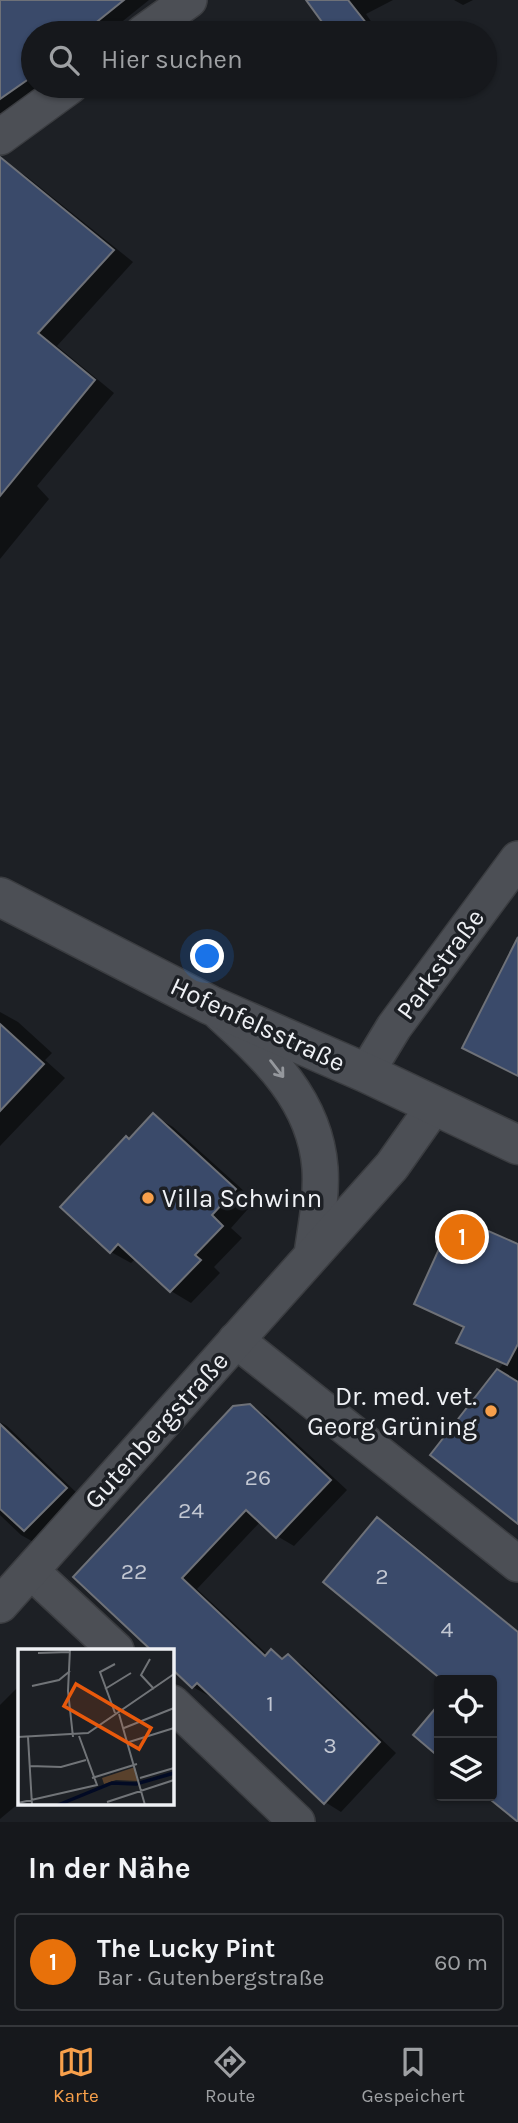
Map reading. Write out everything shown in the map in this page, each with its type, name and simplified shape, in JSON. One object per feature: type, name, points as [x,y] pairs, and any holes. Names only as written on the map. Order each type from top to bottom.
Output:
[{"type":"main road","name":"Hofenfelsstraße","points":[[0,897],[210,1005],[366,1073],[518,1145]]},
{"type":"street","points":[[160,21],[189,0]]},
{"type":"street","points":[[0,137],[54,98]]},
{"type":"street","name":"Parkstraße","points":[[366,1073],[394,1027],[518,859]]},
{"type":"street","points":[[210,1005],[265,1055],[292,1089],[310,1118],[321,1170],[312,1254]]},
{"type":"street","name":"Gutenbergstraße","points":[[0,1605],[392,1166],[435,1105]]},
{"type":"street","points":[[236,1340],[518,1564]]},
{"type":"street","points":[[31,1571],[115,1649]]},
{"type":"street","points":[[173,1704],[297,1822]]},
{"type":"building","points":[[0,0],[124,0],[98,21],[21,21],[21,84],[0,99]]},
{"type":"building","points":[[306,0],[348,0],[365,21],[321,21]]},
{"type":"building","points":[[0,157],[114,250],[38,333],[95,380],[0,496]]},
{"type":"building","points":[[518,937],[518,1076],[462,1048]]},
{"type":"building","points":[[0,1024],[44,1064],[0,1111]]},
{"type":"building","name":"Villa Schwinn","points":[[153,1113],[236,1189],[212,1215],[223,1226],[195,1255],[201,1260],[170,1292],[118,1244],[110,1253],[60,1207],[126,1136],[129,1139]]},
{"type":"building","points":[[454,1216],[518,1244],[518,1344],[507,1365],[456,1343],[464,1327],[414,1304]]},
{"type":"building","points":[[497,1369],[518,1382],[518,1524],[430,1455]]},
{"type":"building","points":[[250,1404],[331,1480],[276,1538],[246,1510],[182,1578],[265,1656],[271,1649],[282,1659],[288,1654],[380,1742],[324,1804],[197,1683],[192,1688],[173,1670],[173,1649],[150,1649],[73,1577],[233,1406]]},
{"type":"building","points":[[0,1424],[67,1488],[24,1531],[0,1509]]},
{"type":"building","points":[[377,1517],[518,1632],[518,1822],[492,1801],[497,1801],[497,1675],[436,1675],[323,1582]]},
{"type":"building","points":[[434,1710],[434,1753],[413,1735]]},
{"type":"place","name":"Villa Schwinn","points":[[148,1198]]},
{"type":"place","name":"The Lucky Pint","points":[[462,1237]]},
{"type":"place","name":"Dr. med. vet. Georg Grüning","points":[[491,1411]]}]
